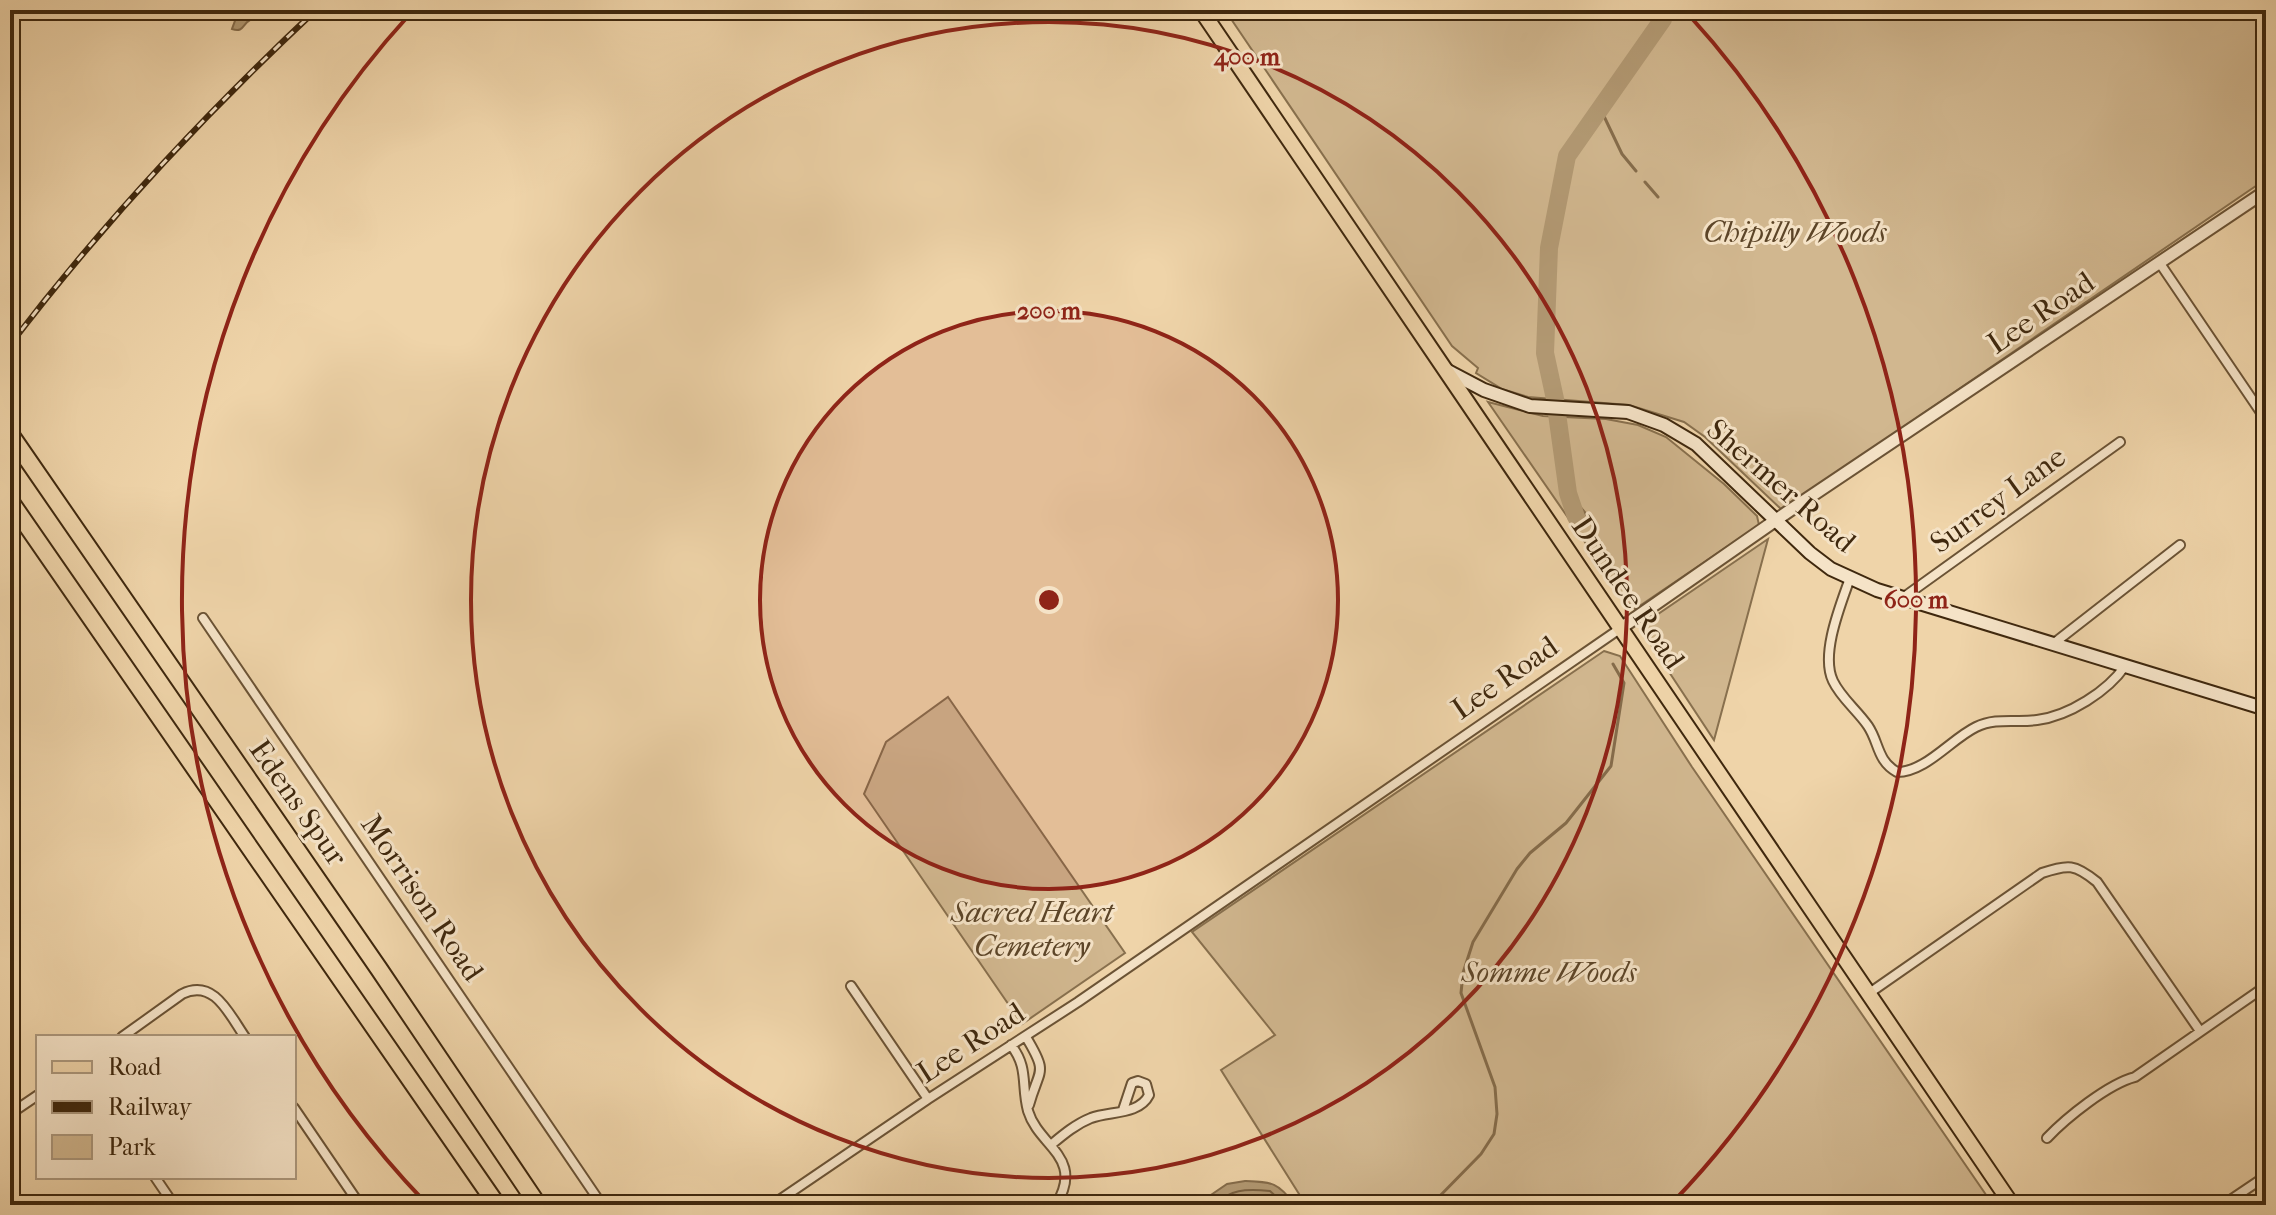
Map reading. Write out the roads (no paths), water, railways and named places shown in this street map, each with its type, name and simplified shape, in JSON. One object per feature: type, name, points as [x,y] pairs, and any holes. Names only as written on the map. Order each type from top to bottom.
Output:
[{"type":"highway","name":"Edens Spur","points":[[10,434],[371,956],[538,1205]]},
{"type":"highway","points":[[10,501],[497,1205]]},
{"type":"main road","name":"Dundee Road","points":[[1201,10],[2012,1205]]},
{"type":"main road","name":"Shermer Road","points":[[1446,370],[1484,390],[1530,406],[1628,412],[1664,425],[1696,444],[1810,553],[1850,578],[2266,709]]},
{"type":"street","name":"Lee Road","points":[[772,1205],[1026,1037],[1775,521],[2266,191]]},
{"type":"street","points":[[2159,262],[2266,420]]},
{"type":"street","name":"Surrey Lane","points":[[1904,597],[2120,442]]},
{"type":"street","points":[[2053,644],[2180,545]]},
{"type":"street","points":[[1850,578],[1834,629],[1829,666],[1831,677],[1868,727],[1882,760],[1897,772],[1913,769],[1986,722],[2038,720],[2065,711],[2109,685],[2125,666]]},
{"type":"street","name":"Morrison Road","points":[[203,618],[602,1205]]},
{"type":"street","points":[[1868,994],[2042,873],[2064,866],[2082,870],[2097,882],[2200,1031]]},
{"type":"street","points":[[851,986],[928,1099]]},
{"type":"street","points":[[2047,1138],[2112,1087],[2135,1077],[2266,986]]},
{"type":"street","points":[[125,1035],[192,989],[213,993],[244,1035]]},
{"type":"street","points":[[1026,1037],[1040,1067],[1039,1081],[1028,1110]]},
{"type":"street","points":[[1011,1045],[1024,1070],[1028,1110],[1062,1162],[1065,1180],[1056,1205]]},
{"type":"street","points":[[10,1114],[36,1096]]},
{"type":"street","points":[[1052,1144],[1082,1122],[1123,1110]]},
{"type":"street","points":[[296,1111],[360,1205]]},
{"type":"street","points":[[2223,1205],[2266,1176]]},
{"type":"street","points":[[156,1179],[174,1205]]},
{"type":"water","points":[[239,10],[264,10],[259,18],[250,20],[241,29],[232,29]]},
{"type":"water","points":[[1245,1181],[1274,1185],[1295,1205],[1169,1205],[1193,1197],[1205,1199],[1227,1184]]},
{"type":"waterway","points":[[1576,517],[1568,493],[1555,399],[1545,353],[1549,248],[1567,156],[1663,19],[1665,10]]},
{"type":"waterway","points":[[1601,110],[1622,154],[1636,171]]},
{"type":"waterway","points":[[1645,182],[1658,197]]},
{"type":"waterway","points":[[1568,493],[1591,520],[1599,549],[1632,598]]},
{"type":"waterway","points":[[1431,1205],[1481,1154],[1494,1134],[1497,1114],[1495,1087],[1461,993],[1463,973],[1473,942],[1517,869],[1530,853],[1566,823],[1611,766],[1624,683],[1613,664]]},
{"type":"railway","points":[[10,345],[81,256],[156,171],[234,89],[316,10]]},
{"type":"park label","name":"Chipilly Woods","points":[[1795,232]]},
{"type":"park label","name":"Sacred Heart Cemetery","points":[[1032,929]]},
{"type":"park label","name":"Somme Woods","points":[[1549,972]]}]
